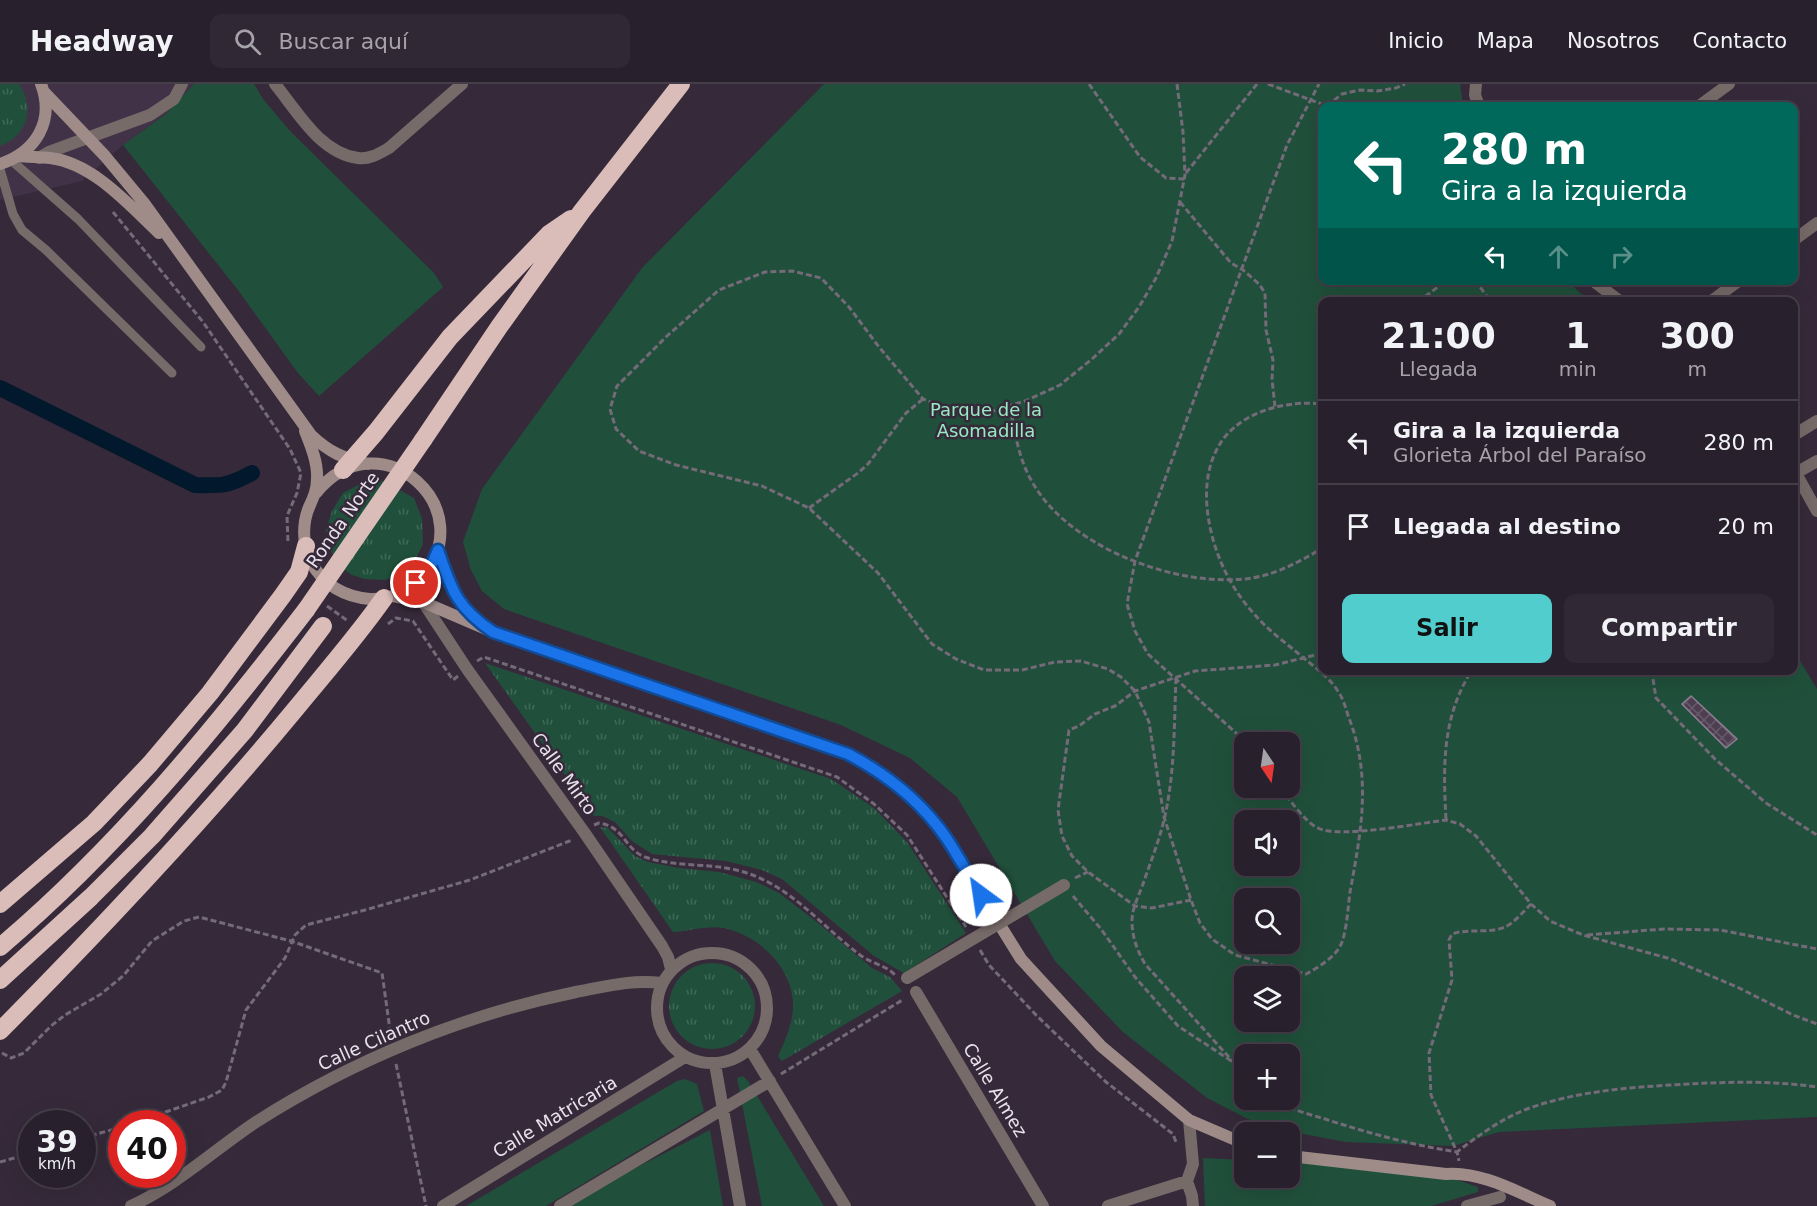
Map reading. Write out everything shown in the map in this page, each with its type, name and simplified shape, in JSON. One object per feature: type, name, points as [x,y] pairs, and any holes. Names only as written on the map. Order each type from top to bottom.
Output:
[{"type":"highway","name":"Ronda Norte","points":[[0,947],[66,886],[180,768],[313,606],[499,327],[582,211],[681,84]]},
{"type":"highway","points":[[354,465],[376,432],[450,337],[549,234],[582,211]]},
{"type":"highway","points":[[0,904],[93,823],[150,765],[210,693],[299,572],[297,546]]},
{"type":"highway","points":[[0,1031],[200,819],[262,749],[389,597]]},
{"type":"highway","points":[[0,980],[91,897],[159,828],[245,730],[323,626]]},
{"type":"highway","points":[[0,1011],[0,1019]]},
{"type":"street","points":[[39,158],[150,115],[174,99],[182,84]]},
{"type":"street","points":[[275,84],[320,138],[339,152],[359,159],[375,156],[389,148],[462,84]]},
{"type":"street","points":[[1704,102],[1729,84]]},
{"type":"street","points":[[42,88],[144,203],[311,435],[330,451],[354,465]]},
{"type":"street","points":[[10,160],[33,144],[40,132],[45,119],[46,105],[42,88]]},
{"type":"street","points":[[10,160],[52,158],[88,171],[124,200],[177,250]]},
{"type":"street","points":[[1798,237],[1817,223]]},
{"type":"street","points":[[1599,285],[1614,297]]},
{"type":"street","points":[[1717,297],[1733,285]]},
{"type":"street","points":[[1798,433],[1817,421]]},
{"type":"street","points":[[302,423],[317,469],[316,493]]},
{"type":"street","points":[[1798,470],[1817,461]]},
{"type":"street","points":[[389,597],[406,590],[421,578],[433,562],[438,550],[440,530],[438,514],[424,487],[412,476],[384,464],[354,465],[328,480],[316,493],[309,506],[304,533],[297,546],[319,574],[331,585],[359,598],[389,597],[423,602],[493,632],[848,754],[873,767],[925,812],[946,838],[1021,959],[1101,1046],[1189,1120],[1234,1139]]},
{"type":"street","points":[[1798,476],[1817,511]]},
{"type":"street","points":[[438,550],[451,586],[464,610],[493,632]]},
{"type":"street","name":"Calle Mirto","points":[[423,602],[467,669],[584,832],[662,946],[671,969]]},
{"type":"street","points":[[907,978],[1064,885]]},
{"type":"street","points":[[715,952],[745,963],[757,975],[764,989],[767,1005],[766,1021],[760,1036],[750,1048],[734,1059],[715,1064],[685,1057],[672,1047],[662,1033],[656,1017],[656,1000],[661,983],[671,969],[684,959],[715,952]]},
{"type":"street","name":"Calle Cilantro","points":[[131,1206],[180,1178],[247,1129],[286,1104],[330,1079],[393,1049],[485,1015],[541,999],[633,982],[661,983]]},
{"type":"street","name":"Calle Almez","points":[[916,992],[1043,1206]]},
{"type":"street","points":[[750,1048],[844,1206]]},
{"type":"street","name":"Calle Matricaria","points":[[442,1206],[685,1057]]},
{"type":"street","points":[[715,1064],[740,1206]]},
{"type":"street","points":[[560,1206],[770,1081]]},
{"type":"street","points":[[1189,1120],[1193,1164],[1187,1181],[1193,1206]]},
{"type":"street","points":[[1300,1157],[1434,1172],[1461,1172],[1500,1196],[1550,1206]]},
{"type":"street","points":[[1108,1206],[1187,1181]]},
{"type":"street","points":[[1467,1206],[1500,1196]]},
{"type":"lane","points":[[10,160],[78,219],[201,347]]},
{"type":"lane","points":[[0,169],[13,214],[22,230],[46,250],[172,373]]},
{"type":"path","points":[[1089,84],[1140,157],[1166,178],[1184,179]]},
{"type":"path","points":[[1177,84],[1185,174],[1172,241],[1140,307],[1119,334],[1060,385],[1011,406],[986,413],[967,414],[941,406],[923,399],[849,307],[821,278],[792,271],[765,272],[719,290],[667,336],[617,386],[610,410],[616,429],[639,451],[676,465],[762,486],[809,508],[878,573],[932,644],[956,659],[984,670],[1022,670],[1055,662],[1081,661],[1108,669],[1121,677],[1135,691],[1149,722],[1164,817],[1200,923],[1212,939],[1235,955],[1306,974],[1325,963],[1342,943],[1364,804],[1354,730],[1340,693],[1326,675]]},
{"type":"path","points":[[1185,174],[1257,84]]},
{"type":"path","points":[[1268,84],[1318,102]]},
{"type":"path","points":[[1235,732],[1148,654],[1135,631],[1127,604],[1135,561],[1287,145],[1319,84]]},
{"type":"path","points":[[1332,102],[1342,94],[1360,90],[1377,91],[1396,88],[1404,84]]},
{"type":"path","points":[[1180,202],[1231,263],[1259,284],[1265,293],[1266,330],[1273,360],[1272,379],[1275,407]]},
{"type":"path","points":[[113,212],[203,322],[290,449],[301,473],[297,492],[287,516],[297,546]]},
{"type":"path","points":[[1425,297],[1440,285]]},
{"type":"path","points":[[809,508],[868,464],[906,413],[923,399]]},
{"type":"path","points":[[1318,404],[1275,407],[1250,417],[1231,430],[1215,449],[1209,469],[1206,497],[1209,527],[1216,552],[1228,580],[1257,618],[1318,669]]},
{"type":"path","points":[[1011,406],[1021,459],[1035,488],[1065,522],[1117,555],[1183,576],[1228,580],[1252,578],[1285,569],[1318,551]]},
{"type":"path","points":[[313,606],[360,630]]},
{"type":"path","points":[[387,625],[396,618],[413,621],[453,680],[484,657],[837,777],[874,804],[908,834],[968,931]]},
{"type":"path","points":[[1191,900],[1152,908],[1135,906],[1088,872],[1072,856],[1062,836],[1058,810],[1069,730],[1079,726],[1095,714],[1115,706],[1135,691],[1195,671],[1275,665],[1318,654]]},
{"type":"path","points":[[1446,820],[1445,761],[1450,717],[1469,675]]},
{"type":"path","points":[[1176,678],[1173,758],[1164,817],[1157,845],[1135,906],[1132,919],[1133,934],[1137,950],[1145,964],[1234,1062]]},
{"type":"path","points":[[1653,679],[1656,698],[1714,759],[1766,804],[1817,835]]},
{"type":"path","points":[[1288,798],[1297,810],[1317,828],[1336,833],[1446,820],[1460,824],[1476,836],[1531,904],[1550,921],[1583,935],[1671,959],[1817,1024]]},
{"type":"path","points":[[592,827],[599,823],[609,825],[620,833],[631,848],[642,856],[657,861],[737,870],[763,880],[800,902],[870,963],[894,972],[901,983],[907,978]]},
{"type":"path","points":[[171,1110],[222,1090],[246,1010],[285,958],[295,935],[306,925],[470,880],[572,840]]},
{"type":"path","points":[[1064,885],[1101,929],[1135,977],[1178,1026],[1234,1063]]},
{"type":"path","points":[[1461,1172],[1457,1152],[1431,1095],[1430,1084],[1429,1053],[1452,980],[1449,940],[1452,934],[1460,931],[1483,931],[1507,927],[1531,904]]},
{"type":"path","points":[[2,1053],[11,1058],[24,1053],[51,1026],[101,994],[123,976],[152,941],[184,921],[199,917],[291,941],[382,974],[393,1049],[426,1206]]},
{"type":"path","points":[[1583,935],[1664,930],[1720,930],[1817,949]]},
{"type":"path","points":[[974,941],[989,965],[1037,1016],[1106,1082],[1173,1134],[1176,1143]]},
{"type":"path","points":[[770,1081],[916,992]]},
{"type":"path","points":[[1299,1110],[1356,1129],[1457,1152],[1489,1128],[1526,1110],[1561,1099],[1596,1092],[1719,1082],[1789,1083],[1817,1087]]},
{"type":"path","points":[[0,1162],[18,1158]]},
{"type":"shaded area","points":[[0,84],[194,84],[166,114],[123,145],[82,181],[0,200]]},
{"type":"green space","points":[[0,84],[19,84],[27,102],[27,111],[23,128],[10,141],[0,146]]},
{"type":"green space","points":[[194,84],[254,84],[263,99],[290,131],[434,273],[443,287],[319,396],[298,373],[238,290],[123,145],[166,114]]},
{"type":"green space","name":"Parque de la Asomadilla","points":[[824,84],[1460,84],[1462,102],[1318,102],[1318,285],[1572,285],[1587,297],[1318,297],[1318,675],[1798,675],[1798,658],[1817,689],[1817,1117],[1499,1132],[1453,1146],[1346,1142],[1300,1133],[1300,1122],[1257,1122],[1248,1119],[1207,1098],[1123,1032],[1055,961],[957,797],[910,758],[841,725],[504,609],[482,591],[471,570],[463,542],[482,489],[642,268]]},
{"type":"green space","points":[[383,481],[414,498],[422,519],[423,544],[412,566],[386,580],[365,579],[352,575],[342,568],[330,550],[326,530],[332,511],[343,493],[362,483]]},
{"type":"green space","points":[[485,663],[831,779],[874,808],[907,842],[966,933],[904,973],[874,956],[782,879],[762,870],[726,861],[652,854],[632,841],[615,822],[602,816],[594,816]]},
{"type":"green space","points":[[600,827],[608,828],[635,856],[648,862],[719,872],[756,882],[779,893],[872,968],[890,977],[902,991],[782,1061],[778,1056],[791,1023],[793,1002],[791,989],[779,965],[760,945],[737,932],[711,927],[673,932]]},
{"type":"green space","points":[[712,963],[729,966],[743,975],[752,989],[755,1006],[752,1023],[743,1037],[729,1046],[712,1049],[695,1046],[681,1037],[672,1023],[669,1006],[672,989],[681,975],[695,966]]},
{"type":"green space","points":[[743,1076],[824,1206],[762,1206],[737,1078]]},
{"type":"green space","points":[[685,1079],[697,1084],[704,1111],[546,1206],[466,1206],[677,1081]]},
{"type":"green space","points":[[710,1130],[723,1206],[572,1206],[612,1180]]},
{"type":"green space","points":[[1203,1158],[1234,1159],[1234,1188],[1300,1188],[1300,1162],[1451,1178],[1478,1187],[1478,1192],[1431,1206],[1205,1206]]},
{"type":"building","points":[[1691,696],[1737,739],[1726,748],[1682,704]]},
{"type":"waterway","points":[[0,388],[195,485],[225,484],[252,473]]},
{"type":"route","points":[[416,583],[426,573],[438,550],[451,586],[464,610],[493,632],[848,754],[873,767],[925,812],[946,838],[981,895]]}]
